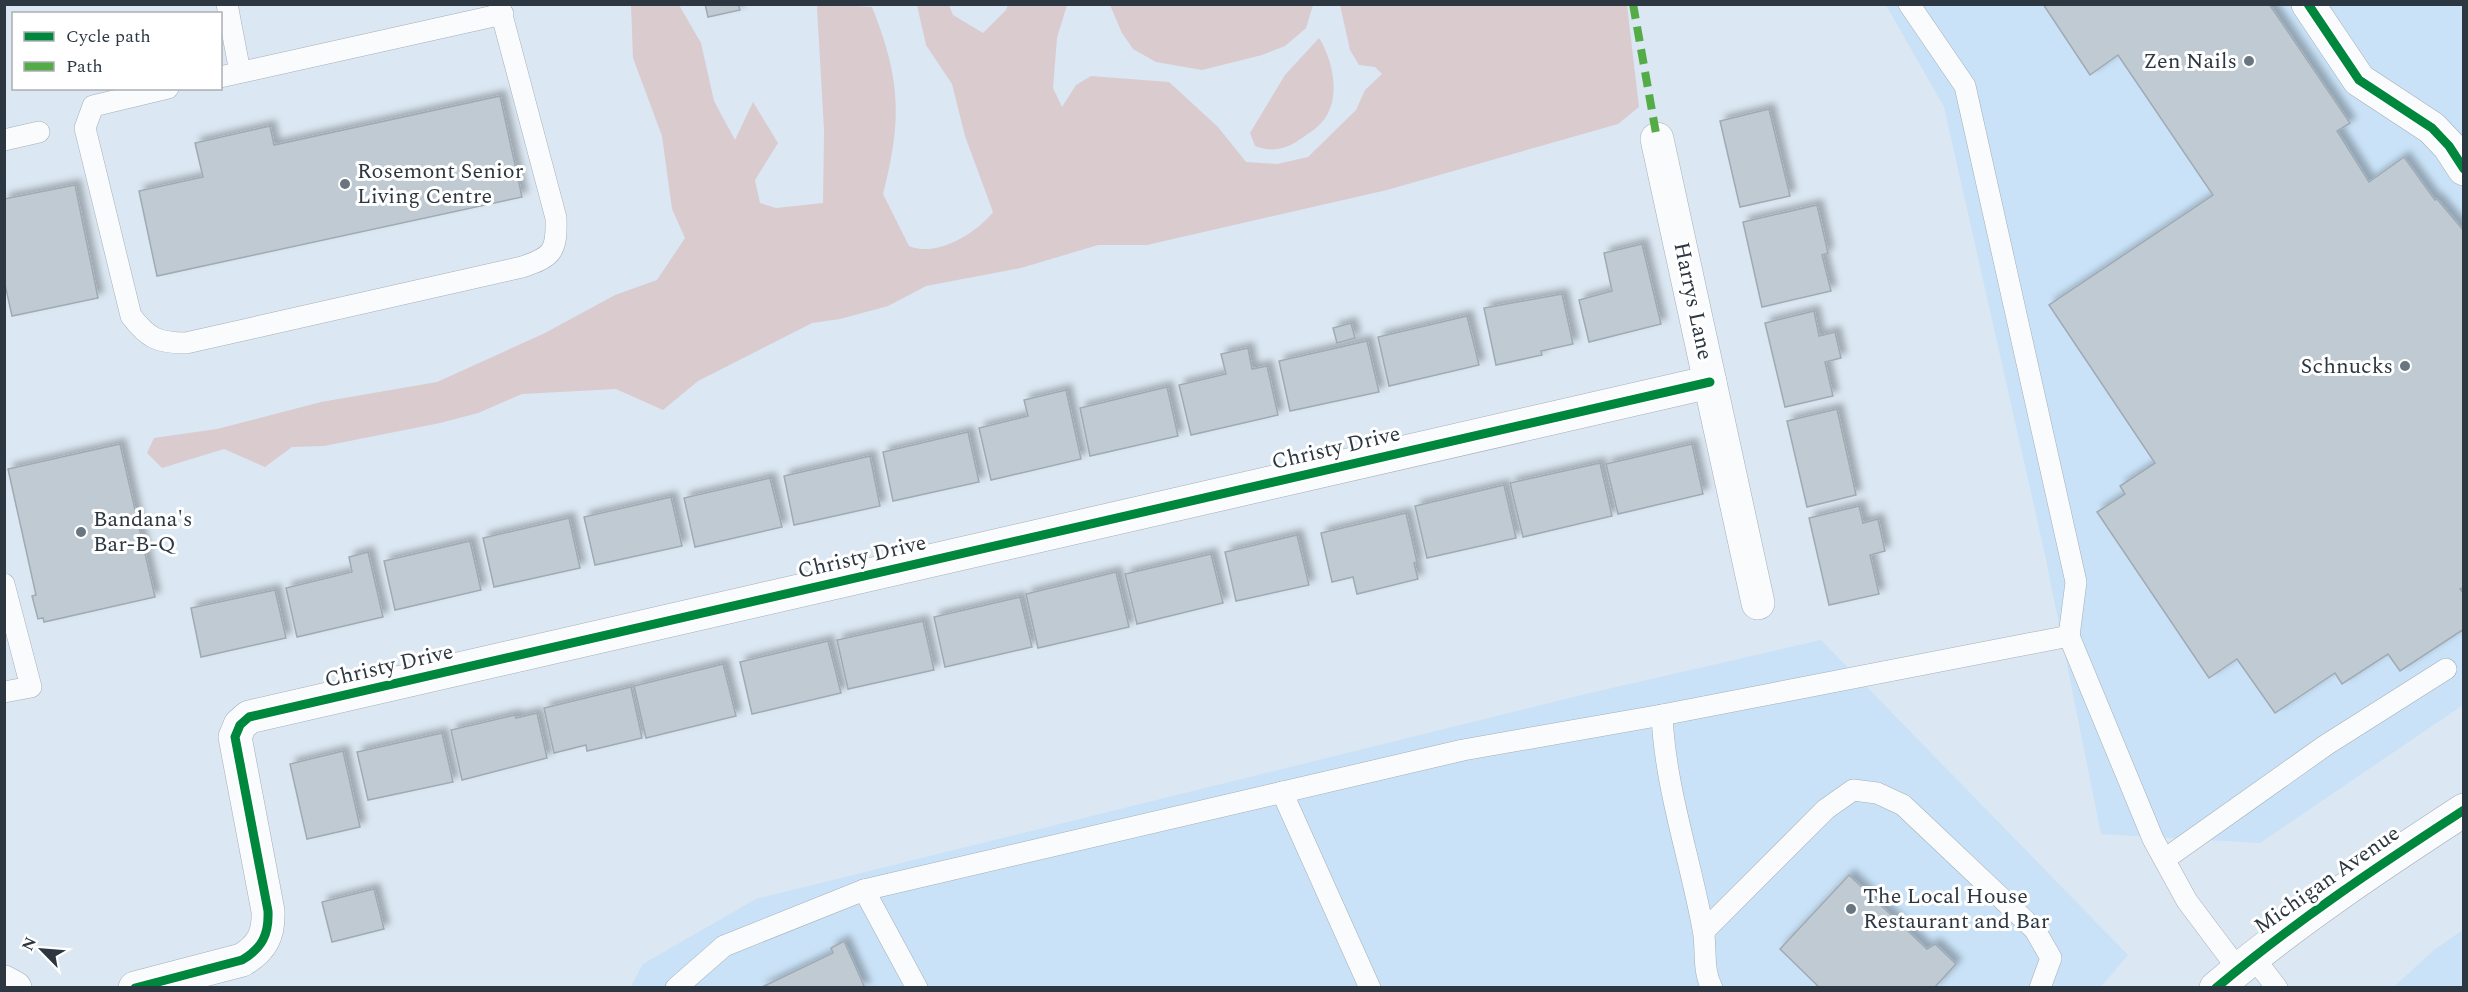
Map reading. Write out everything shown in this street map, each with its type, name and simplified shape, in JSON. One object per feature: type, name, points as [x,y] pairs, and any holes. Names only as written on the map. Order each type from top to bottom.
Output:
[{"type":"street","points":[[2308,4],[2359,80],[2432,128],[2449,146],[2463,169]]},
{"type":"street","name":"Harrys Lane","points":[[1657,139],[1758,603]]},
{"type":"street","name":"Christy Drive","points":[[135,987],[242,960],[255,952],[265,940],[269,927],[268,911],[236,751],[235,737],[240,725],[249,717],[1710,382]]},
{"type":"street","name":"Michigan Avenue","points":[[2235,971],[2353,882],[2463,810]]},
{"type":"street","points":[[4,982],[15,987]]},
{"type":"lane","points":[[159,90],[93,105],[85,128],[131,316],[145,334],[165,343],[186,343],[545,260],[557,242],[556,218],[501,9],[230,74],[227,4]]},
{"type":"lane","points":[[1909,4],[1965,86],[2076,582],[2068,636],[2153,839],[2187,901],[2235,971],[2277,987]]},
{"type":"lane","points":[[4,140],[39,132]]},
{"type":"lane","points":[[4,584],[30,687],[4,692]]},
{"type":"lane","points":[[676,987],[724,946],[864,890],[1463,750],[1662,715],[2068,636]]},
{"type":"lane","points":[[2165,859],[2326,746],[2446,669]]},
{"type":"lane","points":[[1662,715],[1667,761],[1704,931],[1707,979],[1712,987]]},
{"type":"lane","points":[[1704,931],[1826,809],[1853,790],[1877,793],[1902,805],[2035,930],[2051,958],[2040,987]]},
{"type":"lane","points":[[1282,792],[1370,987]]},
{"type":"lane","points":[[864,890],[917,987]]},
{"type":"shaded area","points":[[820,4],[872,7],[889,56],[896,100],[893,143],[883,194],[909,246],[920,249],[943,246],[967,235],[993,212],[965,136],[952,84],[926,45],[917,5],[949,5],[953,15],[983,33],[1006,10],[1008,5],[1067,5],[1057,38],[1053,88],[1062,107],[1076,85],[1091,76],[1169,82],[1218,127],[1246,162],[1277,164],[1308,157],[1356,110],[1365,90],[1382,74],[1375,67],[1359,65],[1350,50],[1340,5],[1627,5],[1639,107],[1618,124],[1387,190],[1147,245],[1098,245],[1021,268],[926,286],[888,306],[840,319],[812,323],[698,381],[663,410],[616,389],[522,394],[478,413],[440,423],[324,446],[292,447],[265,467],[224,449],[162,468],[147,453],[154,438],[217,429],[321,402],[437,382],[545,333],[615,295],[657,280],[685,238],[672,209],[662,136],[633,58],[631,5],[679,5],[701,43],[714,101],[735,140],[753,102],[778,143],[755,180],[760,203],[776,208],[823,203],[824,130],[817,7]]},
{"type":"shaded area","points":[[1110,4],[1313,5],[1306,28],[1285,46],[1262,55],[1202,70],[1156,62],[1133,49],[1122,33]]},
{"type":"shaded area","points":[[1886,5],[2463,5],[2463,705],[2260,843],[2101,834],[2044,550],[1944,107]]},
{"type":"shaded area","points":[[1319,38],[1328,55],[1333,76],[1333,96],[1327,115],[1314,129],[1288,146],[1272,149],[1255,146],[1250,133],[1285,75]]},
{"type":"shaded area","points":[[1821,640],[2128,955],[2100,988],[630,988],[643,964],[756,899],[1590,693]]},
{"type":"shaded area","points":[[2463,930],[2463,987],[2394,987],[2434,950]]},
{"type":"building","points":[[705,4],[738,4],[740,10],[708,17]]},
{"type":"building","points":[[2043,4],[2269,4],[2350,123],[2337,131],[2369,182],[2404,157],[2435,200],[2437,199],[2464,231],[2464,587],[2460,589],[2464,594],[2464,629],[2400,671],[2388,654],[2342,684],[2335,673],[2275,713],[2237,659],[2209,678],[2097,512],[2125,494],[2120,486],[2155,463],[2049,305],[2213,195],[2118,55],[2090,75]]},
{"type":"building","name":"Rosemont Senior Living Centre","points":[[500,96],[522,197],[157,276],[139,191],[203,177],[195,143],[270,126],[274,145]]},
{"type":"building","points":[[1769,109],[1790,196],[1740,207],[1720,121]]},
{"type":"building","points":[[75,185],[98,298],[12,316],[4,280],[4,199]]},
{"type":"building","points":[[1817,205],[1828,253],[1822,255],[1831,291],[1762,307],[1743,222]]},
{"type":"building","points":[[1642,244],[1661,324],[1589,342],[1579,300],[1612,291],[1604,253]]},
{"type":"building","points":[[1562,294],[1573,344],[1541,351],[1542,355],[1496,365],[1484,308]]},
{"type":"building","points":[[1814,311],[1819,336],[1835,332],[1841,358],[1825,362],[1833,396],[1785,407],[1765,323]]},
{"type":"building","points":[[1467,316],[1479,365],[1389,386],[1378,337]]},
{"type":"building","points":[[1351,323],[1355,338],[1337,343],[1333,328]]},
{"type":"building","points":[[1367,341],[1379,392],[1290,411],[1279,361]]},
{"type":"building","points":[[1248,348],[1252,369],[1267,366],[1278,415],[1191,435],[1179,385],[1226,374],[1221,354]]},
{"type":"building","points":[[1167,387],[1178,436],[1090,456],[1080,408]]},
{"type":"building","points":[[1066,390],[1081,459],[991,480],[979,428],[1028,416],[1024,400]]},
{"type":"building","points":[[1837,409],[1856,495],[1807,507],[1787,421]]},
{"type":"building","points":[[968,432],[979,482],[893,501],[883,452]]},
{"type":"building","name":"Bandana's Bar-B-Q","points":[[120,444],[155,597],[44,622],[43,618],[38,619],[32,596],[36,595],[8,469]]},
{"type":"building","points":[[1692,444],[1703,494],[1618,514],[1606,464]]},
{"type":"building","points":[[870,456],[880,506],[794,525],[784,476]]},
{"type":"building","points":[[1600,463],[1612,516],[1523,537],[1510,483]]},
{"type":"building","points":[[770,478],[782,527],[695,547],[684,498]]},
{"type":"building","points":[[1504,485],[1516,538],[1427,558],[1415,506]]},
{"type":"building","points":[[671,497],[682,546],[595,565],[584,517]]},
{"type":"building","points":[[1859,506],[1863,523],[1878,519],[1885,551],[1870,555],[1879,594],[1829,605],[1809,518]]},
{"type":"building","points":[[1406,513],[1417,562],[1414,563],[1418,579],[1357,594],[1353,577],[1332,582],[1321,533]]},
{"type":"building","points":[[569,518],[580,568],[494,587],[483,538]]},
{"type":"building","points":[[1297,535],[1309,585],[1236,601],[1225,552]]},
{"type":"building","points":[[470,541],[481,590],[395,610],[384,561]]},
{"type":"building","points":[[368,552],[383,617],[297,637],[286,588],[352,572],[349,557]]},
{"type":"building","points":[[1211,554],[1223,603],[1137,624],[1125,574]]},
{"type":"building","points":[[1116,572],[1129,627],[1038,648],[1026,594]]},
{"type":"building","points":[[275,590],[286,638],[201,657],[191,608]]},
{"type":"building","points":[[1020,597],[1032,647],[945,667],[934,617]]},
{"type":"building","points":[[923,621],[934,670],[848,689],[837,640]]},
{"type":"building","points":[[828,641],[841,693],[752,714],[740,662]]},
{"type":"building","points":[[723,664],[736,716],[646,738],[634,686]]},
{"type":"building","points":[[631,687],[642,738],[587,751],[586,745],[554,753],[544,708]]},
{"type":"building","points":[[537,713],[547,758],[462,780],[451,730],[515,715],[516,718]]},
{"type":"building","points":[[442,733],[453,782],[368,800],[357,752]]},
{"type":"building","points":[[343,751],[360,827],[307,839],[290,764]]},
{"type":"building","name":"The Local House Restaurant and Bar","points":[[1849,875],[1927,949],[1935,944],[1956,964],[1934,988],[1820,988],[1780,949]]},
{"type":"building","points":[[374,889],[384,929],[332,942],[322,902]]},
{"type":"building","points":[[844,941],[865,988],[760,988],[833,953],[831,948]]},
{"type":"marked path","points":[[1633,4],[1657,139]]},
{"type":"cycle path","points":[[2308,4],[2359,80],[2432,128],[2449,146],[2464,169]]},
{"type":"cycle path","points":[[135,988],[242,960],[255,951],[263,940],[268,911],[235,737],[240,725],[249,717],[1710,382]]},
{"type":"cycle path","points":[[2216,988],[2306,917],[2464,810]]},
{"type":"place","name":"Zen Nails","points":[[2249,61]]},
{"type":"place","name":"Rosemont Senior Living Centre","points":[[345,184]]},
{"type":"place","name":"Schnucks","points":[[2405,366]]},
{"type":"place","name":"Bandana's Bar-B-Q","points":[[81,532]]},
{"type":"place","name":"The Local House Restaurant and Bar","points":[[1851,909]]}]
